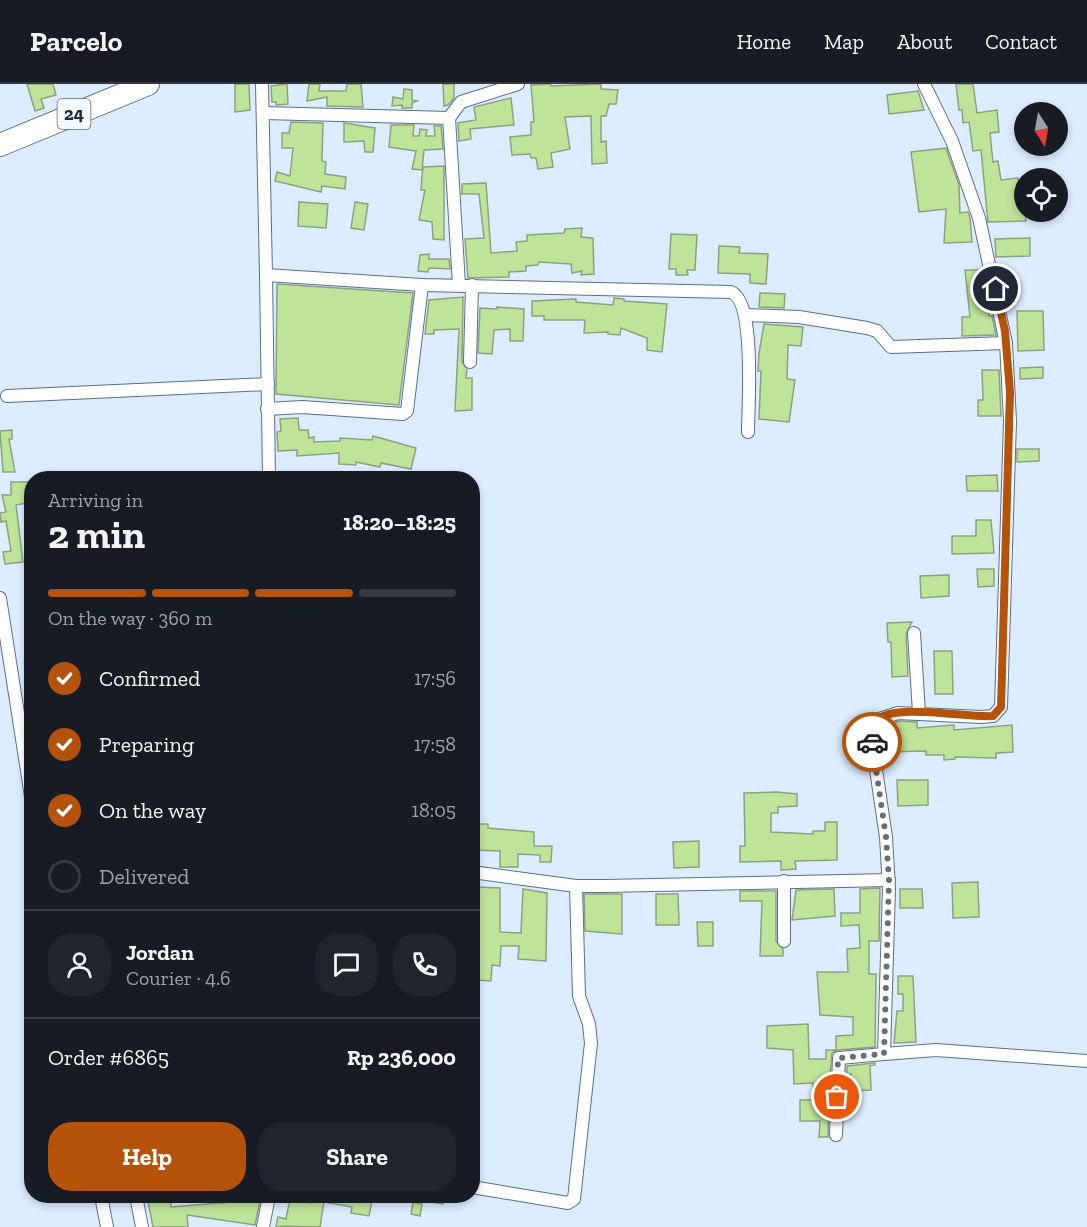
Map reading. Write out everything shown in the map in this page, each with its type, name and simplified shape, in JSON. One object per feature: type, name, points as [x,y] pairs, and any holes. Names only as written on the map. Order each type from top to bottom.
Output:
[{"type":"highway","name":"24","points":[[0,145],[147,84]]},
{"type":"street","points":[[262,84],[269,471]]},
{"type":"street","points":[[459,285],[449,118],[461,102],[518,84]]},
{"type":"street","points":[[884,1054],[889,880],[886,837],[872,736],[873,725],[876,720],[885,715],[919,713],[981,717],[993,716],[1001,707],[1010,421],[1006,343],[980,218],[952,141],[924,84]]},
{"type":"street","points":[[264,113],[449,118]]},
{"type":"street","points":[[266,275],[422,285],[731,292],[740,298],[746,315],[748,432]]},
{"type":"street","points":[[267,409],[302,407],[403,414],[407,411],[422,285]]},
{"type":"street","points":[[470,362],[472,285]]},
{"type":"street","points":[[746,315],[799,316],[867,328],[877,331],[891,347],[1006,343]]},
{"type":"street","points":[[7,396],[268,384]]},
{"type":"street","points":[[0,598],[24,752]]},
{"type":"street","points":[[914,633],[919,713]]},
{"type":"street","points":[[480,873],[576,886],[889,880]]},
{"type":"street","points":[[784,881],[784,941]]},
{"type":"street","points":[[480,1188],[568,1203],[574,1200],[591,1043],[589,1024],[579,996],[576,886]]},
{"type":"street","points":[[836,1135],[838,1058],[936,1050],[1087,1061]]},
{"type":"street","points":[[102,1203],[107,1227]]},
{"type":"street","points":[[137,1203],[142,1227]]},
{"type":"street","points":[[263,1227],[268,1203]]},
{"type":"building","points":[[27,84],[53,84],[56,95],[41,99],[44,108],[35,111]]},
{"type":"building","points":[[235,84],[249,84],[250,110],[235,112]]},
{"type":"building","points":[[287,84],[288,104],[276,105],[276,102],[272,102],[271,86]]},
{"type":"building","points":[[309,84],[320,84],[319,91],[346,91],[347,84],[361,84],[363,107],[327,106],[327,97],[307,101]]},
{"type":"building","points":[[443,84],[454,84],[454,98],[444,106]]},
{"type":"building","points":[[551,84],[551,86],[601,84],[601,89],[618,90],[616,104],[609,104],[606,116],[601,116],[601,142],[606,141],[607,163],[592,164],[591,116],[565,117],[570,149],[551,153],[553,167],[538,169],[536,158],[531,158],[530,154],[512,155],[510,137],[531,135],[531,122],[534,122],[531,85]]},
{"type":"building","points":[[956,84],[973,84],[977,113],[997,110],[999,132],[990,133],[993,162],[998,161],[1001,180],[1014,178],[1014,221],[988,222],[981,150],[973,151],[969,122],[963,123],[962,110],[959,110]]},
{"type":"building","points":[[404,89],[412,90],[412,100],[417,101],[412,103],[412,108],[402,108],[402,105],[392,106],[393,97],[403,99]]},
{"type":"building","points":[[918,91],[924,110],[889,114],[887,95]]},
{"type":"building","points":[[511,98],[514,125],[470,129],[471,139],[459,141],[458,123],[476,120],[474,107]]},
{"type":"building","points":[[291,122],[323,123],[322,161],[326,162],[325,174],[346,177],[345,189],[322,186],[321,192],[275,181],[277,172],[290,176],[293,148],[282,148],[282,133],[289,133]]},
{"type":"building","points":[[344,123],[375,128],[373,152],[365,152],[364,141],[344,142]]},
{"type":"building","points":[[391,125],[414,125],[413,136],[419,136],[420,129],[427,130],[426,136],[435,136],[434,126],[441,126],[443,149],[424,150],[422,170],[412,169],[416,151],[389,147]]},
{"type":"building","points":[[946,148],[959,185],[960,213],[968,212],[970,218],[972,242],[944,243],[946,209],[919,212],[911,152]]},
{"type":"building","points":[[444,166],[444,240],[433,239],[432,222],[419,220],[425,190],[421,190],[423,167]]},
{"type":"building","points":[[486,183],[491,253],[517,251],[516,242],[527,241],[527,235],[564,233],[565,229],[582,228],[581,237],[593,238],[594,274],[581,275],[582,271],[572,273],[571,264],[539,262],[538,265],[526,266],[526,271],[509,272],[509,277],[468,278],[465,239],[484,238],[479,194],[462,194],[462,184]]},
{"type":"building","points":[[299,202],[328,204],[326,228],[298,226]]},
{"type":"building","points":[[355,202],[368,204],[364,230],[351,228]]},
{"type":"building","points":[[671,234],[697,235],[695,270],[687,270],[688,275],[676,275],[676,269],[669,269]]},
{"type":"building","points":[[1030,238],[1030,256],[996,257],[995,239]]},
{"type":"building","points":[[719,246],[740,247],[739,253],[768,254],[766,284],[750,283],[750,274],[718,273]]},
{"type":"building","points":[[429,254],[429,259],[449,259],[450,269],[429,268],[428,272],[418,271],[420,255]]},
{"type":"building","points":[[965,270],[982,270],[989,316],[992,316],[996,335],[962,336],[962,317],[970,317]]},
{"type":"building","points":[[277,284],[413,293],[399,405],[276,394]]},
{"type":"building","points":[[760,293],[785,294],[784,308],[759,307]]},
{"type":"building","points":[[463,297],[462,362],[467,369],[466,378],[472,378],[472,410],[455,411],[459,329],[434,330],[434,334],[425,334],[429,300]]},
{"type":"building","points":[[614,298],[624,299],[624,301],[667,304],[662,352],[647,350],[647,338],[621,328],[620,335],[608,334],[608,332],[584,333],[585,320],[544,320],[544,316],[532,316],[532,301],[576,299],[576,302],[613,305]]},
{"type":"building","points":[[497,307],[524,309],[523,341],[510,341],[510,329],[494,330],[492,354],[478,353],[480,308],[497,309]]},
{"type":"building","points":[[1017,311],[1043,311],[1044,350],[1018,351]]},
{"type":"building","points":[[764,324],[803,327],[801,346],[788,345],[787,379],[795,380],[789,422],[759,419],[761,371],[758,371]]},
{"type":"building","points":[[1043,367],[1043,378],[1020,379],[1020,368]]},
{"type":"building","points":[[982,370],[999,370],[1001,416],[978,416],[978,400],[983,400]]},
{"type":"building","points":[[298,418],[299,430],[308,430],[309,438],[314,437],[314,442],[340,441],[340,438],[372,440],[373,436],[416,448],[411,469],[381,463],[380,467],[356,462],[356,465],[339,464],[339,453],[297,456],[297,450],[278,451],[277,432],[281,431],[280,419]]},
{"type":"building","points":[[12,430],[12,439],[9,439],[15,472],[3,472],[0,431]]},
{"type":"building","points":[[1017,449],[1039,449],[1039,461],[1017,462]]},
{"type":"building","points":[[997,475],[998,491],[967,491],[966,476]]},
{"type":"building","points":[[11,482],[24,482],[24,504],[16,505],[23,562],[5,564],[3,552],[11,551],[6,521],[1,522],[0,513],[6,512],[2,495],[11,495]]},
{"type":"building","points":[[976,520],[991,520],[994,553],[952,554],[952,536],[976,536]]},
{"type":"building","points":[[977,569],[994,569],[994,586],[978,587]]},
{"type":"building","points":[[949,575],[949,596],[921,598],[920,576]]},
{"type":"building","points":[[912,622],[906,634],[908,676],[892,677],[891,642],[888,642],[887,623]]},
{"type":"building","points":[[934,651],[952,651],[953,694],[935,694]]},
{"type":"building","points":[[899,721],[917,722],[917,728],[954,725],[954,730],[1012,725],[1013,752],[996,753],[996,758],[955,757],[955,759],[944,760],[944,755],[926,755],[926,751],[889,752],[889,725]]},
{"type":"building","points":[[897,780],[928,780],[928,805],[898,806]]},
{"type":"building","points":[[744,793],[797,794],[797,806],[778,807],[778,813],[771,813],[771,832],[813,834],[813,831],[825,831],[825,822],[837,822],[837,860],[795,861],[796,869],[781,870],[781,861],[740,862],[740,846],[745,846]]},
{"type":"building","points":[[480,824],[488,824],[488,828],[534,832],[534,846],[552,846],[551,862],[540,862],[540,855],[518,854],[518,867],[500,867],[500,851],[480,850]]},
{"type":"building","points":[[699,841],[699,867],[674,868],[673,842]]},
{"type":"building","points":[[978,882],[979,917],[953,918],[952,883]]},
{"type":"building","points":[[480,887],[500,888],[500,932],[521,933],[523,889],[547,893],[546,961],[518,959],[519,946],[501,946],[500,966],[492,965],[491,981],[480,980]]},
{"type":"building","points":[[880,888],[879,941],[869,941],[869,974],[876,974],[875,1047],[838,1050],[832,1053],[830,1075],[826,1075],[827,1092],[829,1092],[828,1137],[819,1137],[820,1121],[800,1121],[800,1100],[813,1100],[813,1083],[794,1084],[793,1050],[767,1048],[767,1026],[808,1024],[809,1059],[826,1059],[826,1050],[836,1050],[836,1036],[853,1035],[853,1017],[820,1015],[817,972],[848,972],[847,949],[860,948],[859,925],[841,926],[841,913],[860,913],[860,889]]},
{"type":"building","points":[[834,889],[835,916],[792,920],[796,890]]},
{"type":"building","points":[[900,889],[922,889],[923,908],[900,908]]},
{"type":"building","points":[[740,891],[776,891],[776,941],[783,949],[783,956],[760,956],[762,901],[740,901]]},
{"type":"building","points":[[584,894],[622,894],[622,934],[585,931]]},
{"type":"building","points":[[656,894],[678,894],[679,925],[656,925]]},
{"type":"building","points":[[697,922],[713,922],[713,946],[698,946]]},
{"type":"building","points":[[898,976],[913,976],[916,1042],[894,1043],[897,1011],[903,1011],[903,994],[898,994]]},
{"type":"building","points":[[875,1063],[870,1066],[871,1090],[851,1091],[851,1074],[847,1075],[847,1066]]},
{"type":"building","points":[[148,1203],[171,1203],[171,1207],[260,1203],[255,1225],[187,1215],[188,1227],[153,1227]]},
{"type":"building","points":[[289,1203],[324,1203],[320,1227],[276,1226],[278,1217],[286,1219]]},
{"type":"building","points":[[330,1203],[372,1203],[369,1216],[351,1213],[352,1207]]},
{"type":"building","points":[[413,1203],[422,1204],[420,1216],[411,1214]]},
{"type":"way so far","points":[[837,1097],[838,1058],[884,1054],[889,880],[886,837],[872,742]]},
{"type":"route","points":[[872,742],[873,725],[876,720],[885,715],[919,713],[981,717],[993,716],[1001,707],[1010,392],[1005,331],[996,289]]}]
